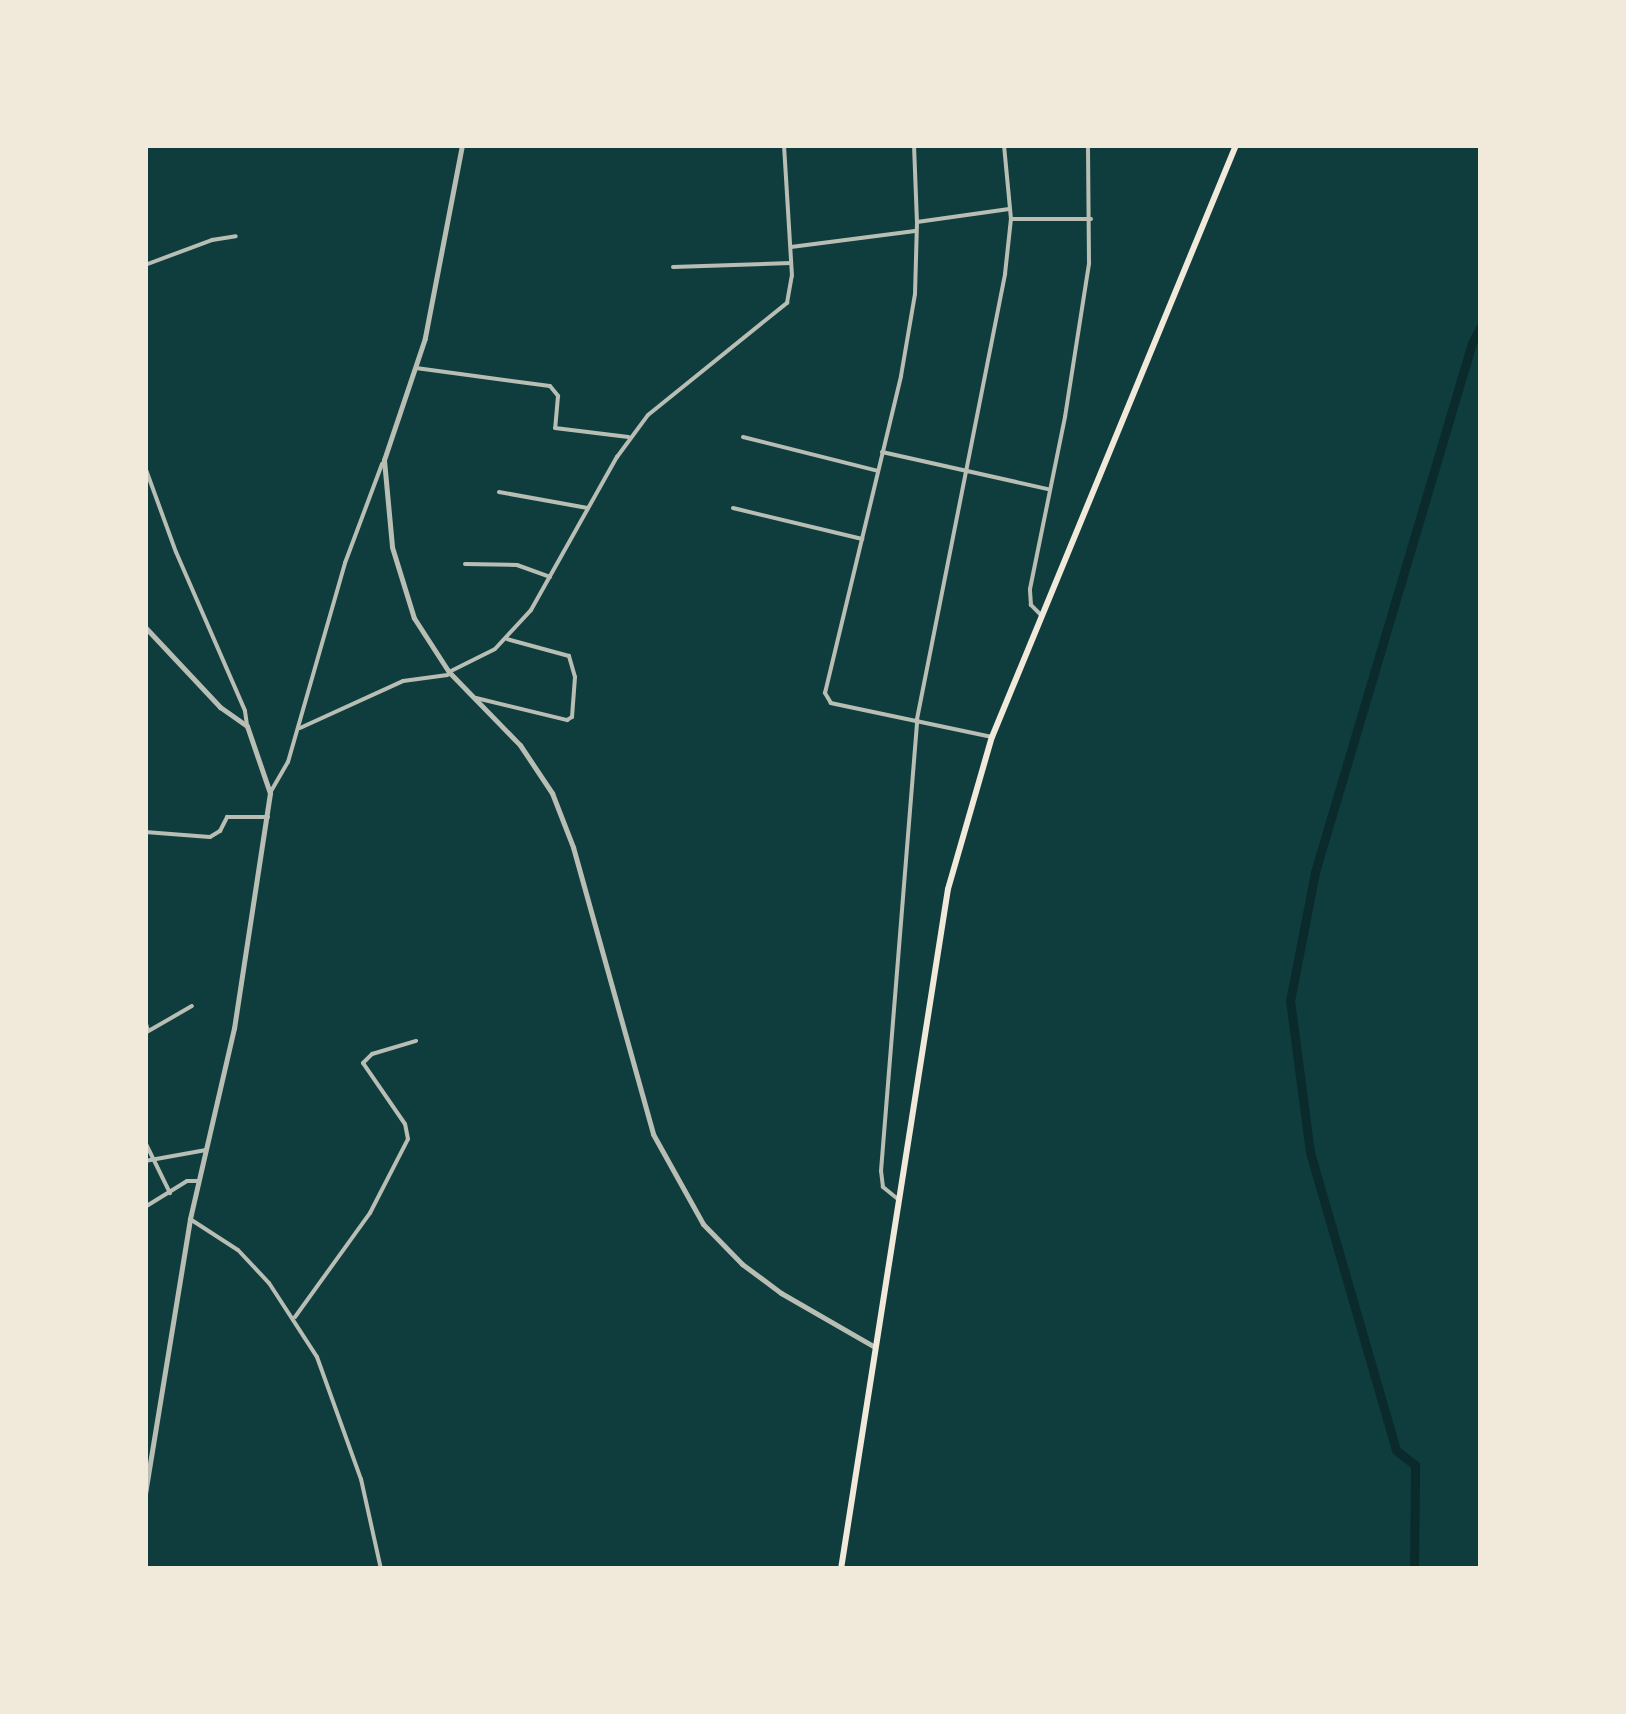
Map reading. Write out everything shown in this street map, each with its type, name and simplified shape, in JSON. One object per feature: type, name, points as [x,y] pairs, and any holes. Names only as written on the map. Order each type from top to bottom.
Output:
[{"type":"highway","points":[[841,1569],[873,1346],[948,889],[992,737],[1236,145]]},
{"type":"street","points":[[270,793],[288,762],[300,728],[344,563],[416,368],[450,226],[462,145]]},
{"type":"street","points":[[300,728],[403,682],[450,673],[507,639],[550,577],[629,437],[660,404],[782,308],[792,290],[784,145]]},
{"type":"street","points":[[914,145],[916,294],[827,679],[827,699],[992,737]]},
{"type":"street","points":[[898,1200],[883,1187],[880,1171],[916,719],[968,474],[1011,219],[1004,145]]},
{"type":"street","points":[[1042,616],[1030,600],[1070,387],[1091,219],[1088,145]]},
{"type":"street","points":[[918,222],[1009,209]]},
{"type":"street","points":[[1011,219],[1091,219]]},
{"type":"street","points":[[791,248],[917,231]]},
{"type":"street","points":[[145,265],[212,240],[236,236]]},
{"type":"street","points":[[672,267],[791,263]]},
{"type":"street","points":[[416,368],[550,386],[558,396],[554,428],[629,437]]},
{"type":"street","points":[[743,436],[878,470]]},
{"type":"street","points":[[882,452],[1049,490]]},
{"type":"street","points":[[384,460],[397,570],[414,618],[450,673],[539,768],[565,819],[653,1134],[678,1184],[703,1224],[742,1264],[827,1323],[873,1346]]},
{"type":"street","points":[[145,467],[176,552],[245,711],[270,793],[234,1028],[190,1219],[145,1493]]},
{"type":"street","points":[[500,492],[588,508]]},
{"type":"street","points":[[733,508],[862,538]]},
{"type":"street","points":[[466,564],[517,565],[550,577]]},
{"type":"street","points":[[145,627],[220,707],[247,726]]},
{"type":"street","points":[[474,698],[567,720],[572,717],[575,676],[569,656],[507,639]]},
{"type":"street","points":[[145,832],[210,836],[220,831],[227,817],[268,817]]},
{"type":"street","points":[[145,1020],[147,1032],[192,1006]]},
{"type":"street","points":[[295,1317],[370,1213],[408,1139],[406,1124],[363,1063],[372,1054],[416,1041]]},
{"type":"street","points":[[145,1142],[170,1193]]},
{"type":"street","points":[[145,1161],[206,1150]]},
{"type":"street","points":[[145,1207],[187,1181],[198,1181]]},
{"type":"street","points":[[190,1219],[238,1250],[295,1317],[331,1390],[361,1478],[381,1569]]},
{"type":"waterway","points":[[1414,1569],[1415,1465],[1396,1450],[1310,1152],[1290,1001],[1315,872],[1472,343],[1481,326]]}]
